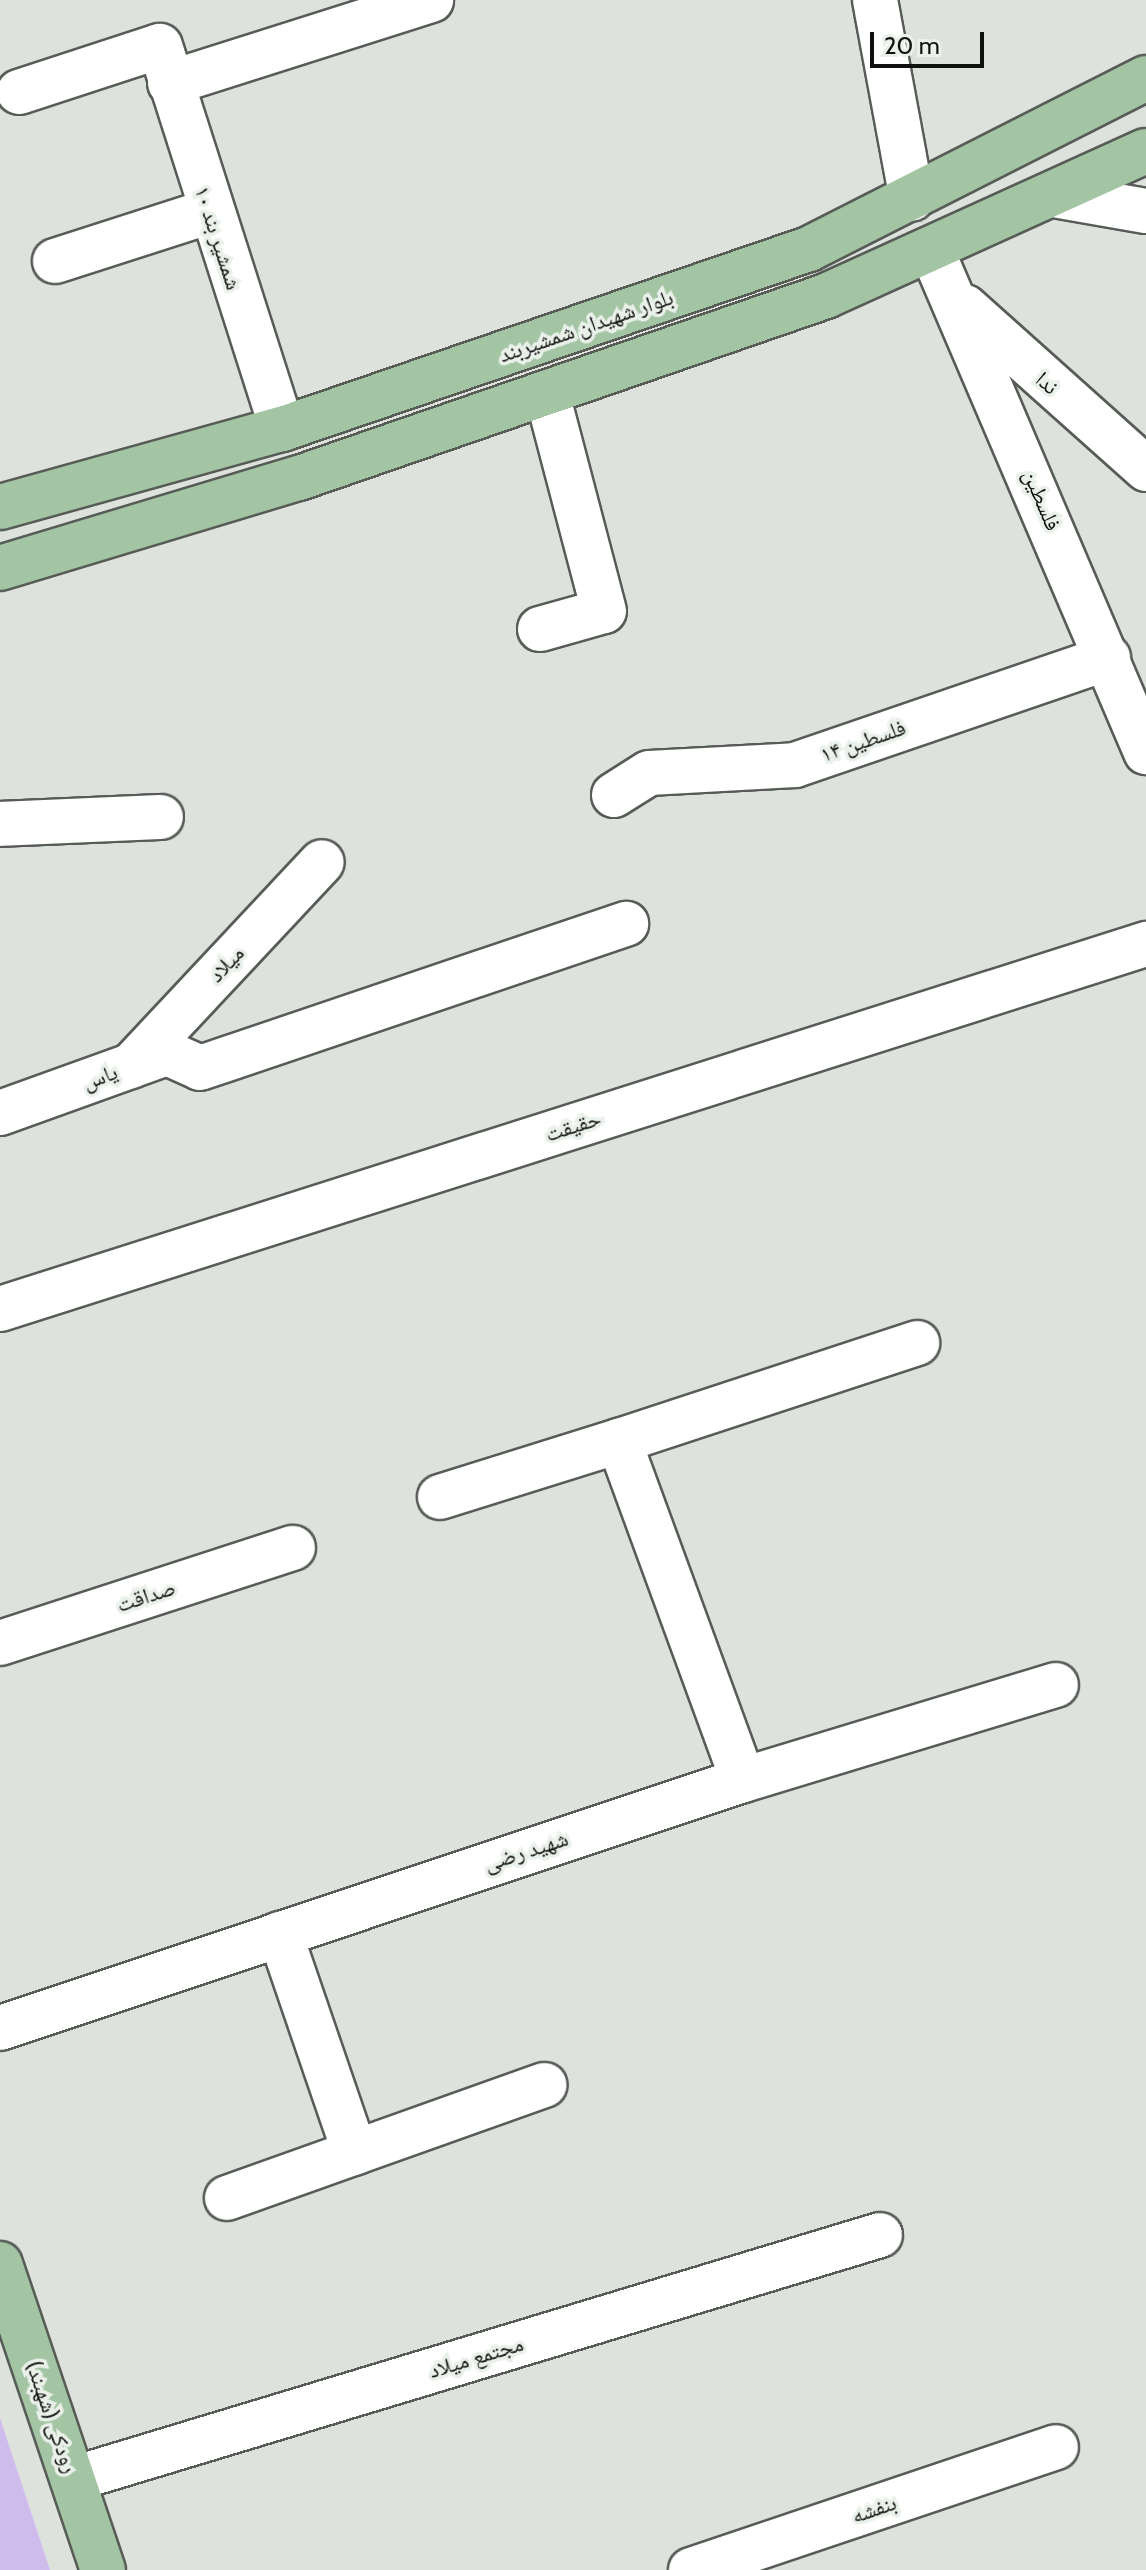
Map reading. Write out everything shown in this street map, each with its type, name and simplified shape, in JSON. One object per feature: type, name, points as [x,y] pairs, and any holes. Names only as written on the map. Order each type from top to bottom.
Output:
[{"type":"main road","name":"بلوار شهیدان شمشیربند","points":[[0,507],[282,429],[809,249],[1146,78]]},
{"type":"main road","points":[[0,568],[299,478],[547,393],[932,251],[1146,151]]},
{"type":"main road","points":[[282,429],[299,478]]},
{"type":"main road","name":"رودکی (شهبند)","points":[[0,2264],[103,2570]]},
{"type":"street","points":[[19,92],[165,65],[431,0]]},
{"type":"street","points":[[875,0],[912,199]]},
{"type":"street","name":"شمشیر بند ۱۰","points":[[165,65],[208,212],[282,429]]},
{"type":"street","points":[[1054,195],[1146,211]]},
{"type":"street","points":[[55,261],[208,212]]},
{"type":"street","name":"فلسطین","points":[[932,251],[1146,752]]},
{"type":"street","name":"ندا","points":[[951,294],[1146,469]]},
{"type":"street","points":[[540,629],[604,611],[547,393]]},
{"type":"street","name":"فلسطین ۱۴","points":[[614,795],[649,773],[795,765],[1108,658]]},
{"type":"street","points":[[0,824],[161,817]]},
{"type":"street","name":"میلاد","points":[[131,1066],[322,862]]},
{"type":"street","name":"یاس","points":[[0,1113],[167,1053],[200,1068],[626,924]]},
{"type":"street","name":"حقیقت","points":[[0,1309],[1146,944]]},
{"type":"street","points":[[440,1497],[917,1343]]},
{"type":"street","points":[[619,1441],[743,1780]]},
{"type":"street","name":"صداقت","points":[[0,1643],[293,1548]]},
{"type":"street","name":"شهید رضی","points":[[0,2028],[743,1780],[1056,1685]]},
{"type":"street","points":[[280,1934],[355,2153]]},
{"type":"street","points":[[227,2198],[545,2085]]},
{"type":"street","name":"مجتمع میلاد","points":[[73,2479],[880,2235]]},
{"type":"street","name":"بنفشه","points":[[691,2570],[1056,2447]]},
{"type":"shaded area","points":[[0,2418],[50,2570],[0,2570]]}]
